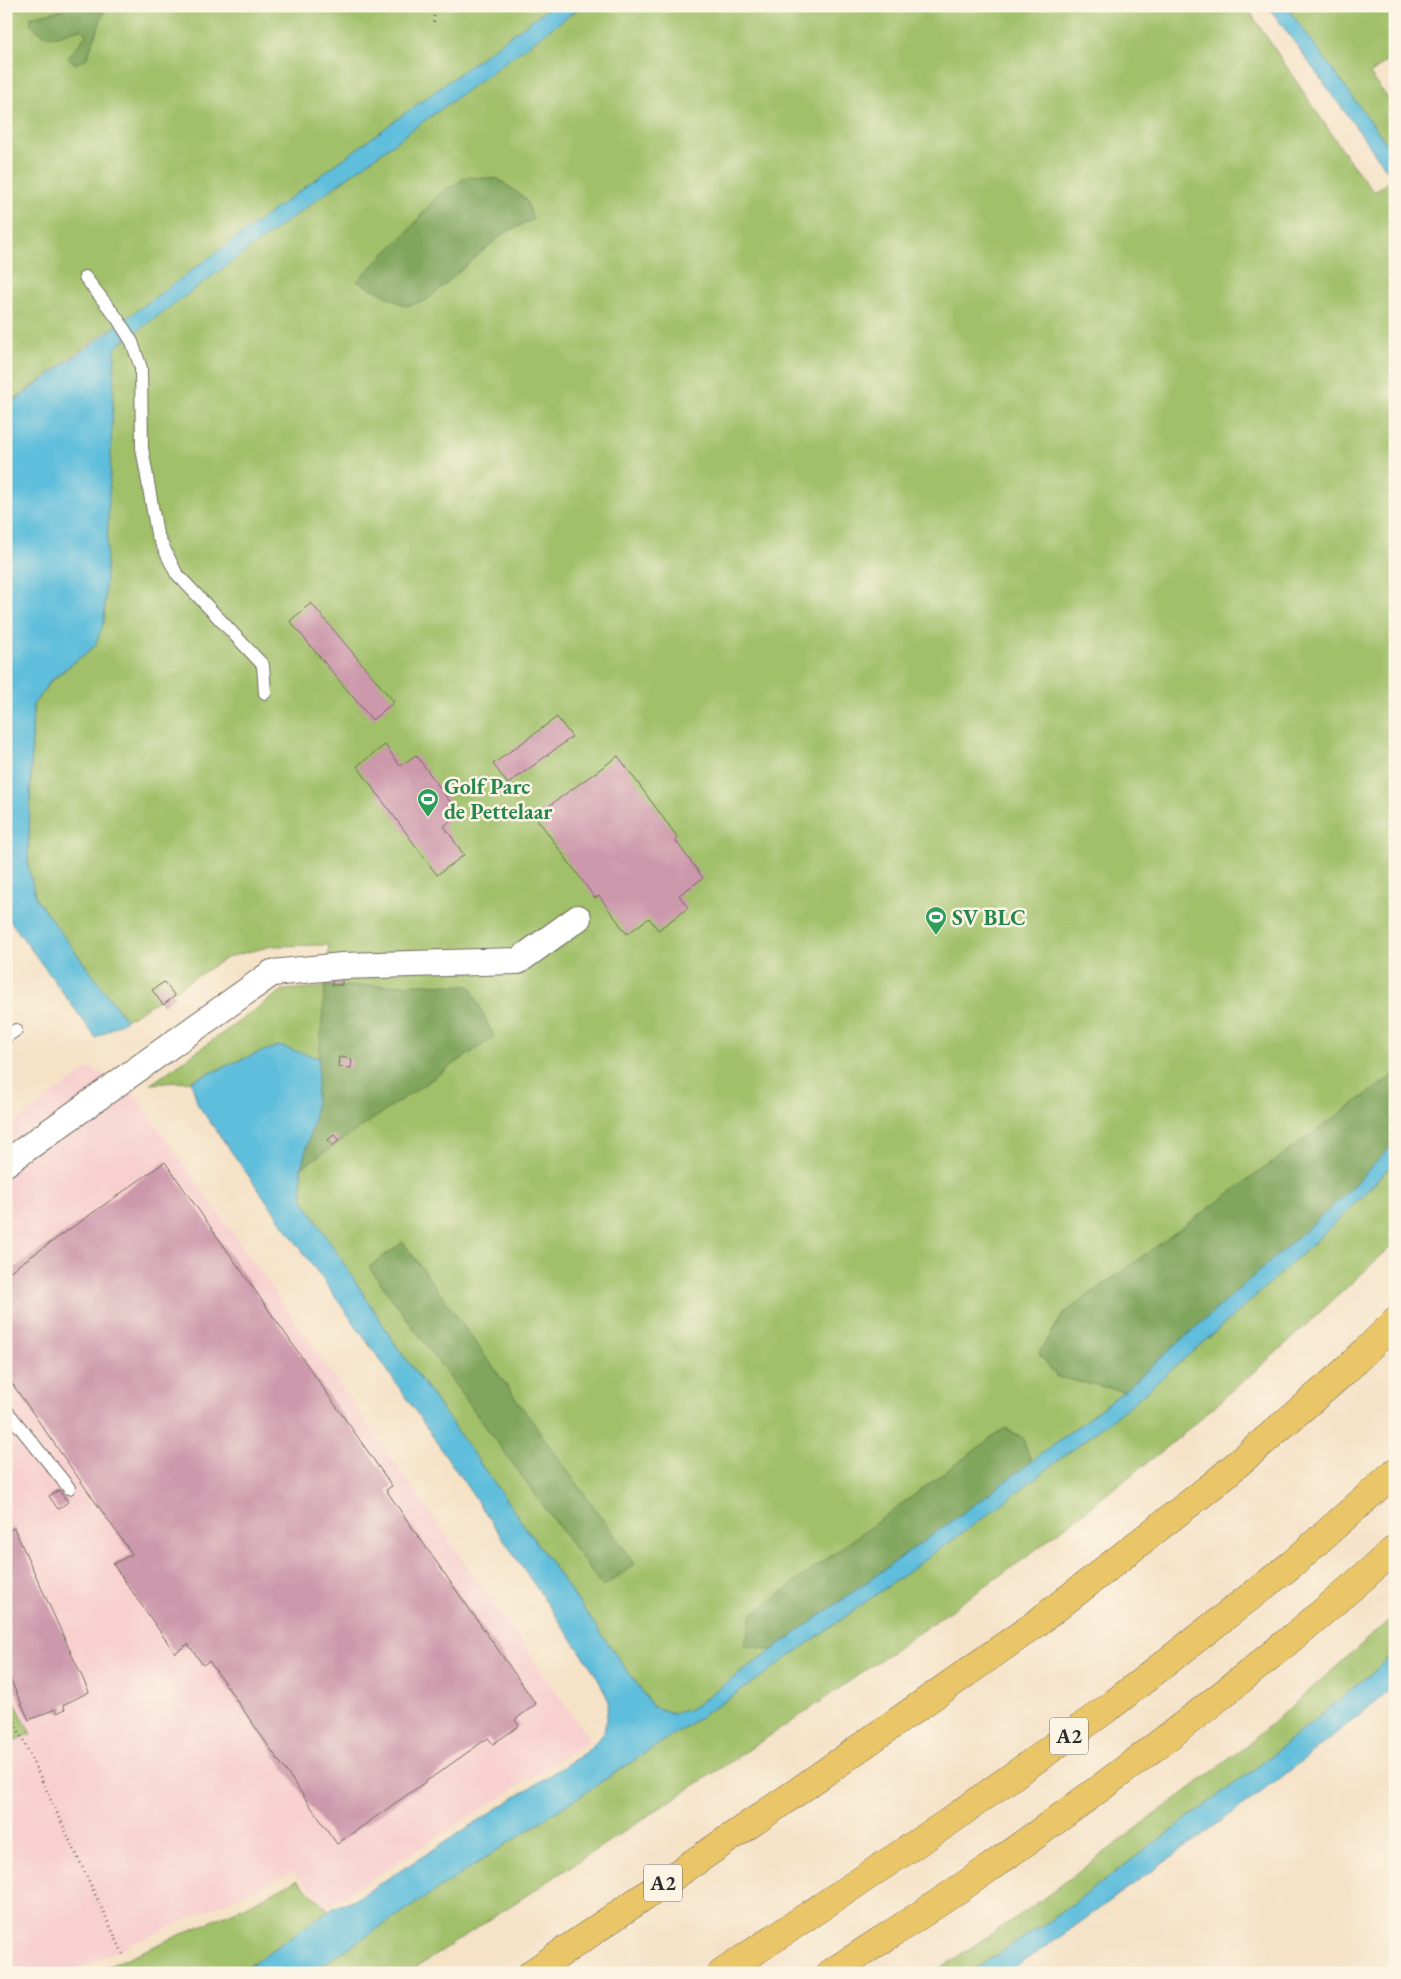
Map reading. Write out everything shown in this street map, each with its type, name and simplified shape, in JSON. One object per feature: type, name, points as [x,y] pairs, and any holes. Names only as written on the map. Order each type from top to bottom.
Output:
[{"type":"highway","name":"A2","points":[[532,1973],[794,1794],[1033,1626],[1213,1485],[1343,1372],[1395,1322]]},
{"type":"highway","name":"A2","points":[[722,1973],[947,1823],[1108,1708],[1292,1564],[1395,1472]]},
{"type":"highway","name":"A2","points":[[831,1973],[982,1873],[1176,1730],[1334,1604],[1395,1549]]},
{"type":"street","points":[[6,1163],[272,973],[342,966],[518,961],[578,918]]},
{"type":"lane","points":[[85,277],[118,318],[132,342],[141,368],[142,448],[157,534],[176,573],[263,665],[265,693]]},
{"type":"lane","points":[[6,1410],[69,1488]]},
{"type":"path","points":[[434,6],[434,24]]},
{"type":"path","points":[[6,1704],[124,1956]]},
{"type":"shaded area","points":[[90,1068],[131,1089],[590,1740],[327,1907],[293,1872],[68,1973],[6,1973],[6,1128]]},
{"type":"green space","points":[[6,6],[1246,6],[1351,163],[1374,192],[1393,179],[1395,181],[1395,1125],[1118,1390],[1124,1391],[1031,1462],[1029,1455],[765,1648],[772,1650],[689,1710],[673,1713],[653,1707],[396,1345],[303,1200],[301,1168],[310,1162],[319,1058],[255,1054],[191,1081],[151,1084],[283,990],[325,987],[329,945],[272,946],[228,957],[126,1020],[36,899],[28,867],[33,705],[51,681],[94,646],[104,622],[109,329],[6,406]]},
{"type":"green space","points":[[77,6],[106,6],[87,58],[76,64],[68,58],[86,35],[81,29],[54,36],[44,35],[31,25],[31,17]]},
{"type":"green space","points":[[1286,6],[1395,6],[1395,55],[1370,74],[1395,108],[1395,146],[1390,149]]},
{"type":"green space","points":[[467,177],[498,179],[525,198],[533,219],[501,235],[427,300],[406,306],[357,281],[409,230],[439,194]]},
{"type":"green space","points":[[423,984],[470,986],[494,1037],[301,1168],[314,1119],[325,987]]},
{"type":"green space","points":[[1395,1074],[1395,1143],[1334,1205],[1124,1391],[1057,1377],[1039,1353],[1064,1313]]},
{"type":"green space","points":[[1395,1161],[1395,1243],[1279,1350],[1171,1444],[1021,1561],[797,1718],[408,1973],[310,1973],[758,1679],[986,1516],[1133,1403],[1237,1313],[1344,1215]]},
{"type":"green space","points":[[403,1242],[635,1564],[603,1587],[369,1267]]},
{"type":"green space","points":[[1005,1428],[1023,1438],[1031,1462],[772,1650],[745,1645],[752,1614]]},
{"type":"green space","points":[[1395,1615],[1395,1654],[1260,1765],[1049,1921],[969,1973],[933,1973],[1036,1904],[1245,1747]]},
{"type":"green space","points":[[6,1685],[31,1734],[6,1744]]},
{"type":"green space","points":[[297,1880],[329,1910],[239,1973],[93,1973],[248,1905]]},
{"type":"water","points":[[551,6],[582,6],[115,349],[104,622],[95,646],[51,680],[33,705],[28,866],[36,899],[126,1020],[96,1038],[6,915],[6,407]]},
{"type":"water","points":[[1268,6],[1286,6],[1395,155],[1395,181]]},
{"type":"water","points":[[279,1046],[319,1058],[314,1119],[301,1168],[303,1200],[396,1345],[653,1707],[673,1713],[689,1710],[974,1505],[1124,1391],[1334,1205],[1395,1143],[1395,1161],[1344,1215],[1237,1313],[1133,1403],[986,1516],[758,1679],[310,1973],[239,1973],[329,1910],[359,1897],[586,1752],[604,1733],[609,1701],[595,1673],[381,1361],[198,1105],[191,1081]]},
{"type":"water","points":[[1395,1654],[1395,1686],[1273,1784],[1007,1973],[969,1973],[1049,1921],[1260,1765]]},
{"type":"building","points":[[311,603],[394,702],[372,720],[290,621]]},
{"type":"building","points":[[557,717],[572,737],[508,784],[493,764]]},
{"type":"building","points":[[385,745],[400,766],[416,755],[459,814],[444,826],[464,855],[437,875],[357,766]]},
{"type":"building","points":[[618,756],[678,838],[675,840],[703,878],[679,895],[688,908],[658,930],[649,918],[627,934],[599,896],[595,898],[535,816]]},
{"type":"building","points":[[332,975],[342,975],[342,985],[332,985]]},
{"type":"building","points":[[164,982],[175,996],[163,1005],[152,990]]},
{"type":"building","points":[[339,1057],[352,1059],[351,1068],[338,1067]]},
{"type":"building","points":[[334,1135],[339,1140],[333,1146],[328,1140]]},
{"type":"building","points":[[165,1162],[392,1486],[386,1490],[536,1704],[515,1720],[519,1726],[493,1744],[488,1738],[337,1844],[209,1661],[203,1665],[188,1644],[175,1653],[113,1564],[132,1554],[6,1375],[6,1274]]},
{"type":"building","points":[[59,1490],[68,1502],[58,1509],[49,1496]]},
{"type":"building","points":[[14,1528],[89,1692],[63,1705],[65,1709],[57,1713],[55,1709],[29,1720],[6,1670],[6,1532]]},
{"type":"place","name":"Golf Parc de Pettelaar","points":[[428,818]]},
{"type":"place","name":"SV BLC","points":[[936,936]]}]
